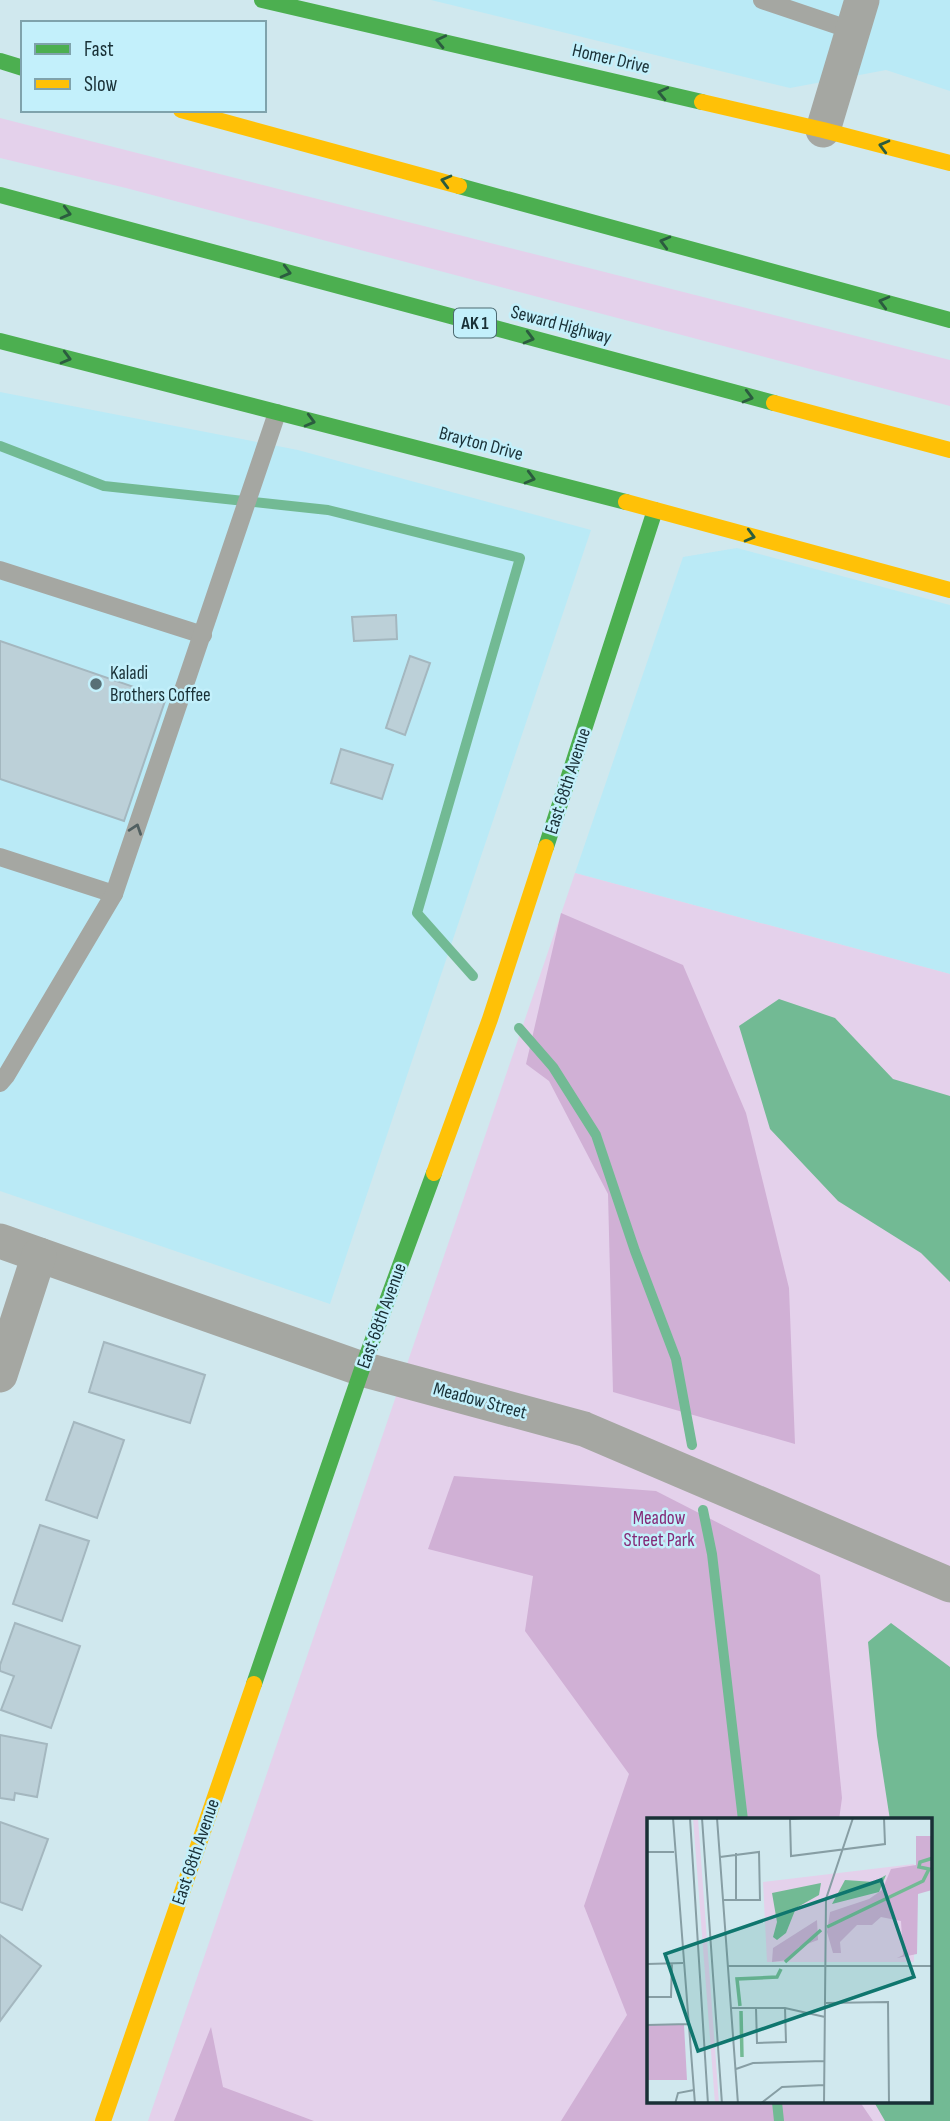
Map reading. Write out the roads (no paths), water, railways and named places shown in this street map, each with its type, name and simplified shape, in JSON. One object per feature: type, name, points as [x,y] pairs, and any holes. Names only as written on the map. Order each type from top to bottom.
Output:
[{"type":"main road","name":"Homer Drive","points":[[262,0],[823,130],[950,163]]},
{"type":"main road","points":[[0,61],[21,67]]},
{"type":"main road","points":[[188,112],[950,320]]},
{"type":"main road","name":"Seward Highway","points":[[0,195],[950,450]]},
{"type":"main road","name":"Brayton Drive","points":[[0,341],[655,510],[950,590]]},
{"type":"main road","name":"East 68th Avenue","points":[[103,2121],[362,1369],[490,1018],[655,510]]},
{"type":"street","points":[[823,130],[856,15]]},
{"type":"street","name":"Meadow Street","points":[[0,1241],[362,1369],[584,1429],[950,1585]]},
{"type":"street","points":[[0,1375],[39,1255]]},
{"type":"lane","points":[[762,0],[856,15]]},
{"type":"lane","points":[[0,1083],[114,894],[277,413]]},
{"type":"lane","points":[[0,570],[203,635]]},
{"type":"lane","points":[[0,857],[114,894]]},
{"type":"waterway","points":[[0,446],[104,486],[328,510],[520,558],[417,913],[473,976]]},
{"type":"waterway","points":[[519,1028],[553,1067],[596,1135],[635,1251],[676,1359],[692,1445]]},
{"type":"waterway","points":[[703,1510],[712,1554],[743,1818]]},
{"type":"waterway","points":[[777,2104],[779,2121]]},
{"type":"place","name":"Kaladi Brothers Coffee","points":[[96,684]]},
{"type":"park label","name":"Meadow Street Park","points":[[659,1529]]}]
